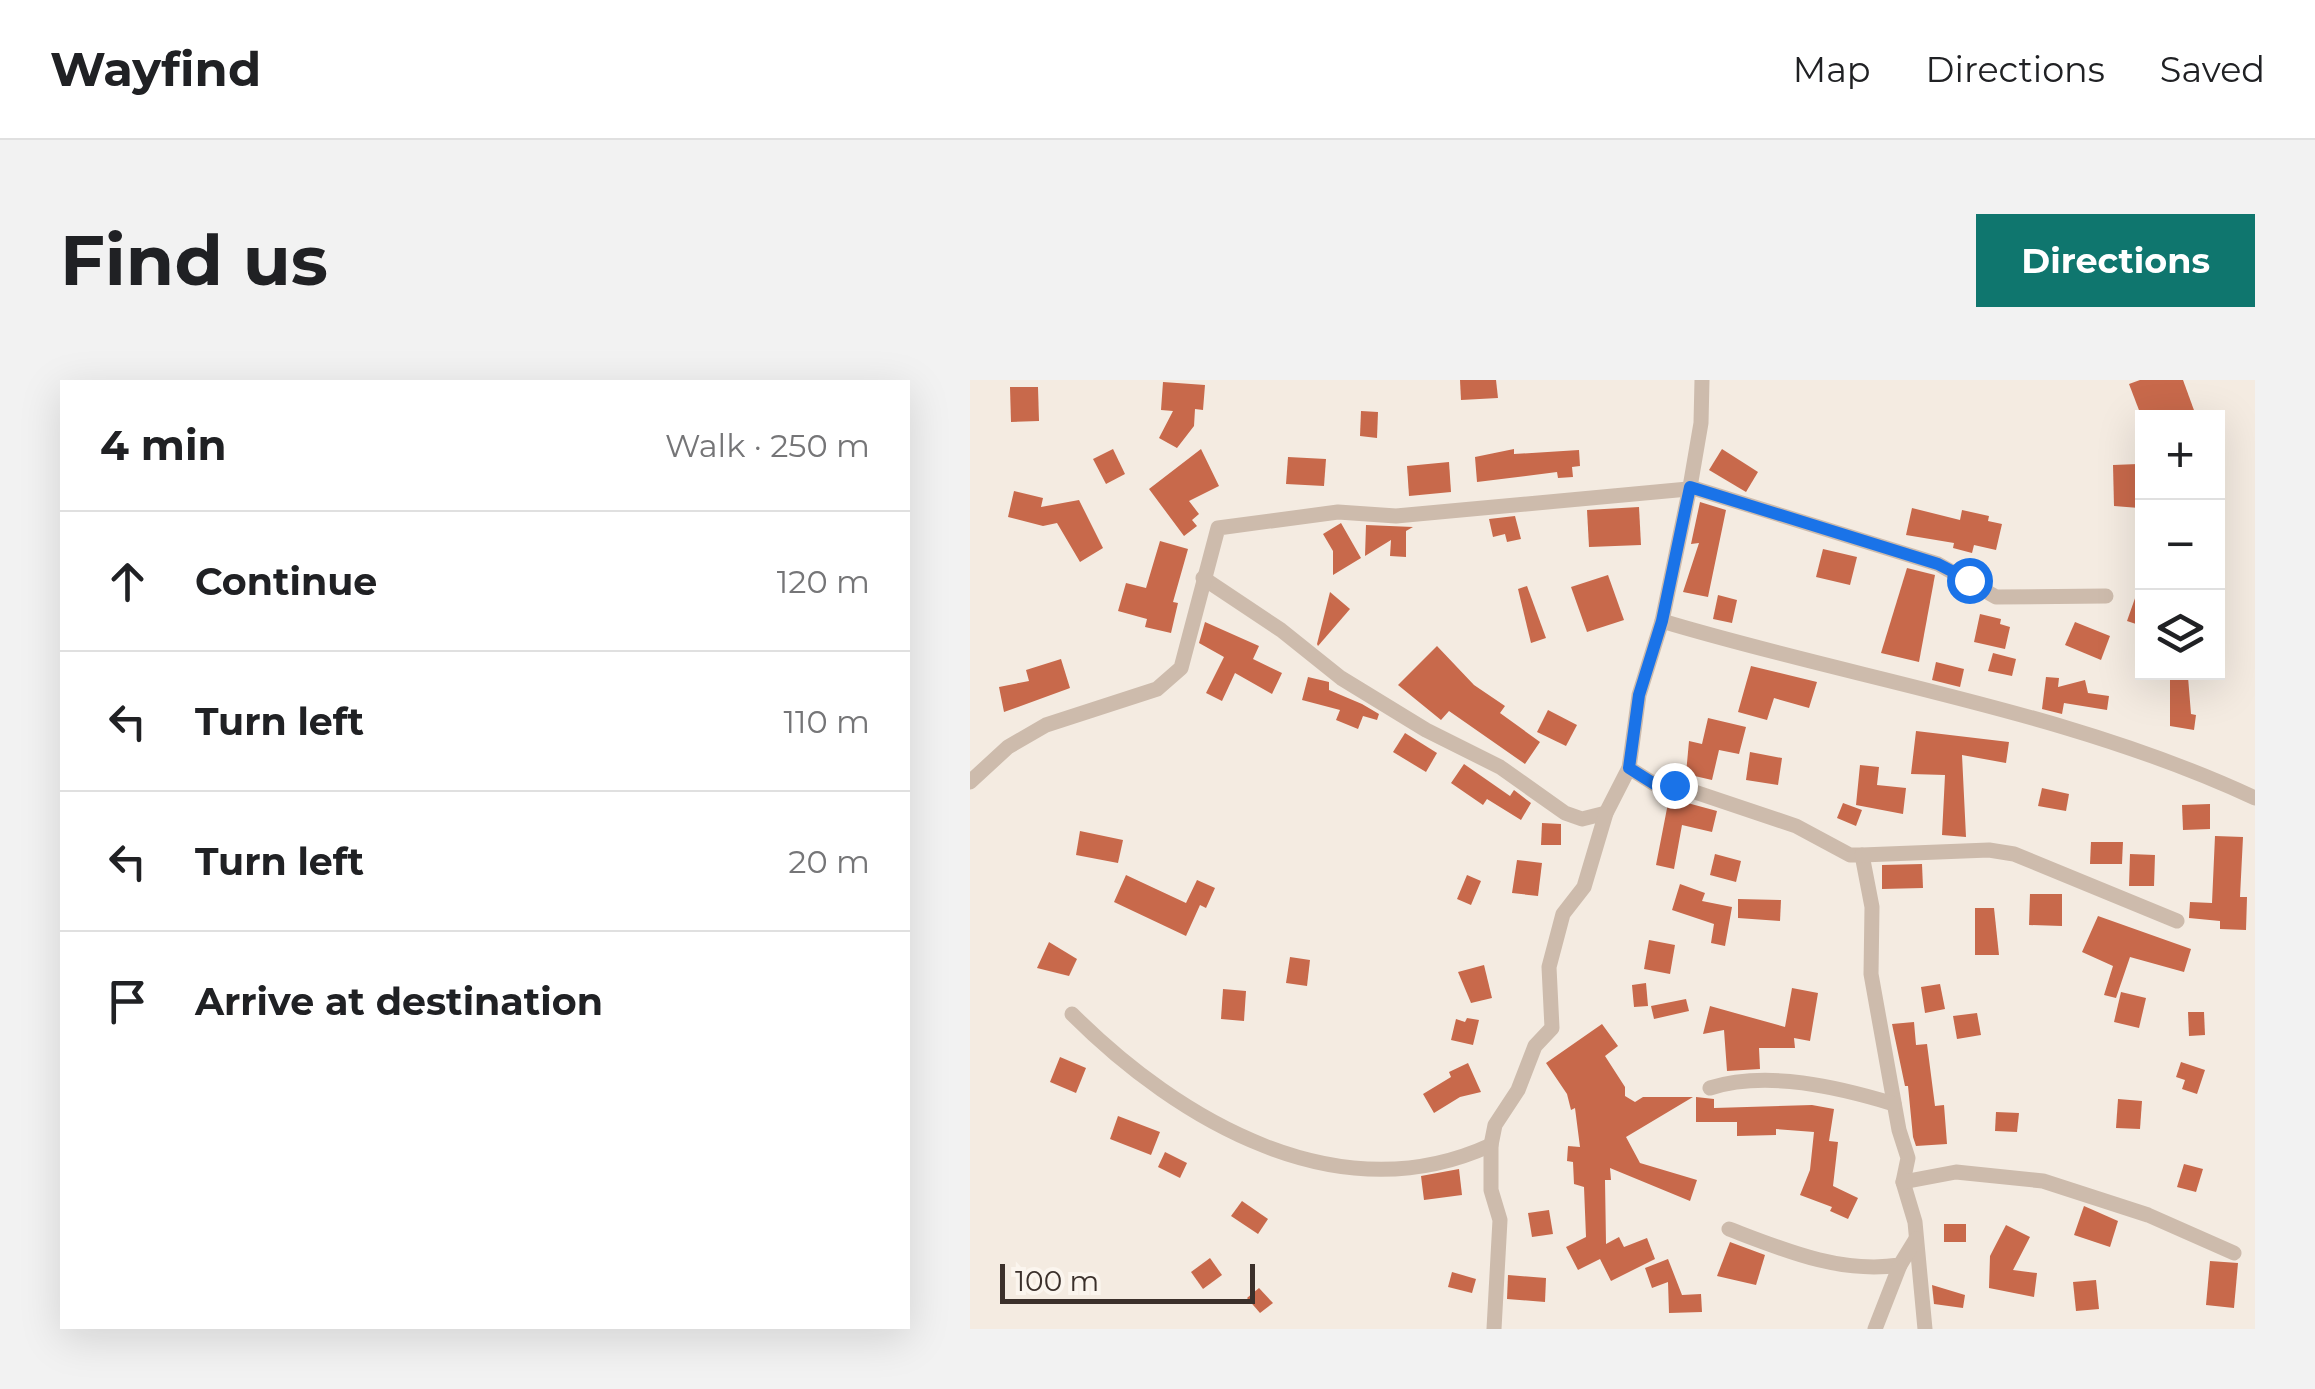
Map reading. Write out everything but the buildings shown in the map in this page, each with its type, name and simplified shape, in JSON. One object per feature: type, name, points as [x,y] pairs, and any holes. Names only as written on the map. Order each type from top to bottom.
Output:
[{"type":"street","points":[[1494,1329],[1500,1220],[1491,1190],[1496,1125],[1518,1090],[1534,1046],[1552,1028],[1555,1010],[1549,966],[1562,914],[1584,887],[1606,813],[1629,768],[1639,695],[1662,621],[1689,488],[1702,411],[1702,380]]},
{"type":"street","points":[[970,782],[1008,746],[1046,725],[1157,688],[1180,668],[1218,528],[1228,525],[1338,512],[1396,516],[1689,488],[1938,564],[1996,597],[2106,596]]},
{"type":"street","points":[[1204,578],[1282,630],[1340,678],[1426,730],[1500,767],[1564,813],[1582,819],[1606,813]]},
{"type":"street","points":[[1662,621],[2058,726],[2209,777],[2255,798]]},
{"type":"street","points":[[1629,768],[1656,785],[1674,785],[1796,826],[1850,855],[1989,850],[2014,854],[2177,921]]},
{"type":"street","points":[[1862,854],[1872,906],[1871,974],[1894,1104],[1908,1158],[1903,1182],[1916,1239],[1925,1329]]},
{"type":"street","points":[[1072,1014],[1152,1086],[1195,1114],[1268,1149],[1382,1171],[1456,1162],[1492,1146]]},
{"type":"street","points":[[1710,1088],[1737,1080],[1844,1089],[1894,1104]]},
{"type":"street","points":[[1903,1182],[1956,1172],[2043,1182],[2133,1209],[2234,1254]]},
{"type":"street","points":[[1728,1230],[1801,1258],[1880,1268],[1900,1265]]},
{"type":"street","points":[[1876,1329],[1900,1265],[1916,1239]]},
{"type":"route","points":[[1674,785],[1656,785],[1629,768],[1639,695],[1662,621],[1690,487],[1938,564],[1969,580]]}]
